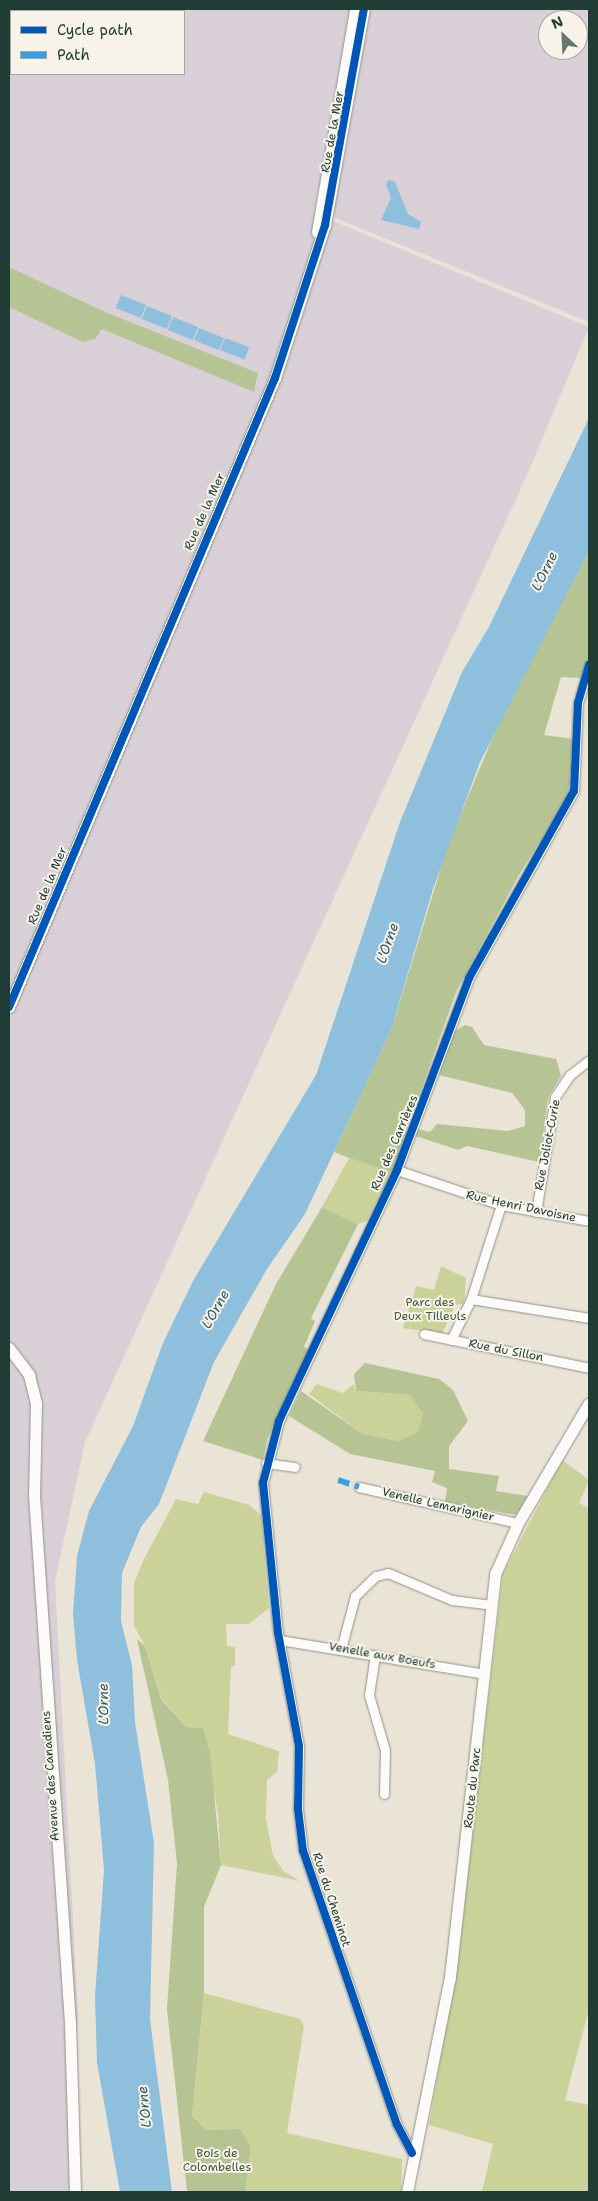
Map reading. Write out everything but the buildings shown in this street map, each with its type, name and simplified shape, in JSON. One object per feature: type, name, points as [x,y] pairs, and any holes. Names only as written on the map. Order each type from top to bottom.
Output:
[{"type":"street","name":"Rue de la Mer","points":[[317,246],[355,9]]},
{"type":"street","name":"Rue de la Mer","points":[[9,1007],[275,378],[317,246],[341,157],[364,9]]},
{"type":"street","name":"Rue des Carrières","points":[[280,1640],[264,1483],[266,1463],[280,1422],[397,1170],[469,978],[574,791],[578,703],[589,666]]},
{"type":"street","name":"Rue Joliot-Curie","points":[[536,1212],[555,1097],[570,1075],[589,1060]]},
{"type":"street","name":"Rue Henri Davoisne","points":[[397,1170],[501,1205],[589,1221]]},
{"type":"street","points":[[451,1340],[471,1299],[501,1205]]},
{"type":"street","points":[[471,1299],[589,1318]]},
{"type":"street","name":"Rue du Sillon","points":[[424,1334],[589,1368]]},
{"type":"street","name":"Avenue des Canadiens","points":[[9,1348],[22,1363],[36,1403],[34,1495],[70,2023],[75,2192]]},
{"type":"street","name":"Route du Parc","points":[[407,2192],[412,2153],[450,1977],[485,1674],[490,1605],[498,1562],[518,1523],[589,1403]]},
{"type":"street","points":[[266,1463],[295,1467]]},
{"type":"street","name":"Venelle Lemarignier","points":[[359,1487],[518,1523]]},
{"type":"street","points":[[341,1649],[355,1596],[376,1576],[388,1573],[452,1600],[490,1605]]},
{"type":"street","name":"Venelle aux Boeufs","points":[[280,1640],[485,1674]]},
{"type":"street","name":"Rue du Cheminot","points":[[280,1640],[299,1746],[303,1851],[394,2116],[412,2153]]},
{"type":"street","points":[[375,1655],[370,1695],[385,1750],[384,1794]]},
{"type":"shaded area","points":[[9,9],[352,9],[314,213],[589,327],[531,466],[85,1442],[55,1581],[78,2013],[69,2192],[9,2192]]},
{"type":"shaded area","points":[[371,9],[589,9],[589,322],[333,217]]},
{"type":"green space","points":[[9,267],[105,312],[258,373],[254,392],[102,329],[95,339],[83,342],[9,307]]},
{"type":"green space","points":[[589,551],[589,656],[580,678],[561,677],[544,735],[574,739],[568,797],[519,875],[456,992],[392,1172],[334,1152],[391,1030],[449,842],[500,720]]},
{"type":"green space","points":[[465,1025],[472,1027],[484,1045],[556,1059],[561,1076],[548,1098],[539,1162],[467,1146],[459,1150],[415,1136],[418,1129],[430,1132],[437,1124],[508,1131],[525,1126],[525,1110],[512,1093],[439,1075],[452,1033]]},
{"type":"green space","points":[[349,1158],[392,1172],[367,1221],[358,1224],[322,1207]]},
{"type":"green space","points":[[322,1207],[358,1224],[311,1318],[315,1321],[304,1347],[311,1351],[268,1437],[263,1460],[203,1441],[276,1284]]},
{"type":"green space","name":"Parc des Deux Tilleuls","points":[[441,1266],[466,1278],[464,1304],[455,1305],[442,1334],[403,1328],[416,1286],[434,1290]]},
{"type":"green space","points":[[365,1363],[439,1379],[453,1390],[468,1421],[449,1446],[449,1469],[499,1476],[496,1491],[528,1496],[516,1515],[445,1502],[447,1488],[432,1482],[435,1471],[350,1454],[289,1416],[301,1391],[363,1434],[398,1441],[418,1432],[423,1413],[410,1395],[356,1391],[354,1374]]},
{"type":"green space","points":[[317,1384],[343,1393],[353,1384],[356,1391],[410,1395],[422,1406],[423,1423],[418,1432],[398,1441],[363,1434],[309,1394]]},
{"type":"green space","points":[[562,1460],[589,1480],[579,1503],[589,1508],[589,2009],[565,2100],[589,2105],[589,2192],[482,2192],[493,2144],[429,2125],[459,1952],[503,1574]]},
{"type":"green space","points":[[204,1492],[249,1505],[261,1515],[269,1608],[249,1624],[226,1624],[227,1646],[235,1647],[235,1666],[231,1666],[228,1734],[279,1751],[277,1772],[267,1780],[266,1819],[273,1855],[283,1871],[300,1881],[221,1865],[218,1815],[203,1728],[186,1727],[161,1698],[145,1646],[134,1626],[134,1583],[144,1559],[176,1499],[198,1504]]},
{"type":"green space","name":"Bois de Colombelles","points":[[137,1639],[145,1646],[161,1699],[186,1727],[203,1728],[210,1753],[221,1865],[204,1907],[204,1993],[192,2116],[207,2130],[240,2129],[251,2146],[245,2192],[187,2192],[167,2009],[177,1864],[168,1780]]},
{"type":"green space","points":[[204,1993],[300,2019],[304,2026],[287,2133],[402,2159],[401,2192],[245,2192],[251,2146],[240,2129],[207,2130],[192,2116]]},
{"type":"water","points":[[389,180],[395,182],[408,214],[421,222],[419,229],[381,220],[391,198],[386,184]]},
{"type":"water","points":[[121,295],[146,305],[141,318],[116,308]]},
{"type":"water","points":[[147,306],[172,316],[167,329],[142,319]]},
{"type":"water","points":[[173,317],[198,327],[193,340],[168,330]]},
{"type":"water","points":[[199,328],[224,338],[219,350],[194,340]]},
{"type":"water","points":[[225,338],[249,347],[245,359],[220,350]]},
{"type":"water","name":"L'Orne","points":[[589,418],[589,551],[480,762],[433,889],[391,1030],[305,1214],[267,1269],[214,1362],[159,1504],[141,1527],[122,1573],[121,1621],[132,1665],[135,1722],[154,1843],[150,2019],[172,2192],[120,2192],[97,2063],[95,1996],[104,1870],[95,1764],[77,1660],[73,1614],[77,1556],[89,1511],[133,1426],[163,1343],[193,1281],[316,1075],[400,822],[462,672],[489,627]]},
{"type":"marked path","points":[[338,1480],[359,1487]]},
{"type":"cycle path","points":[[9,1007],[275,378],[325,225],[364,9]]},
{"type":"cycle path","points":[[412,2153],[397,2125],[303,1851],[298,1809],[299,1746],[278,1633],[263,1483],[279,1421],[397,1170],[469,978],[574,791],[578,703],[589,665]]}]
